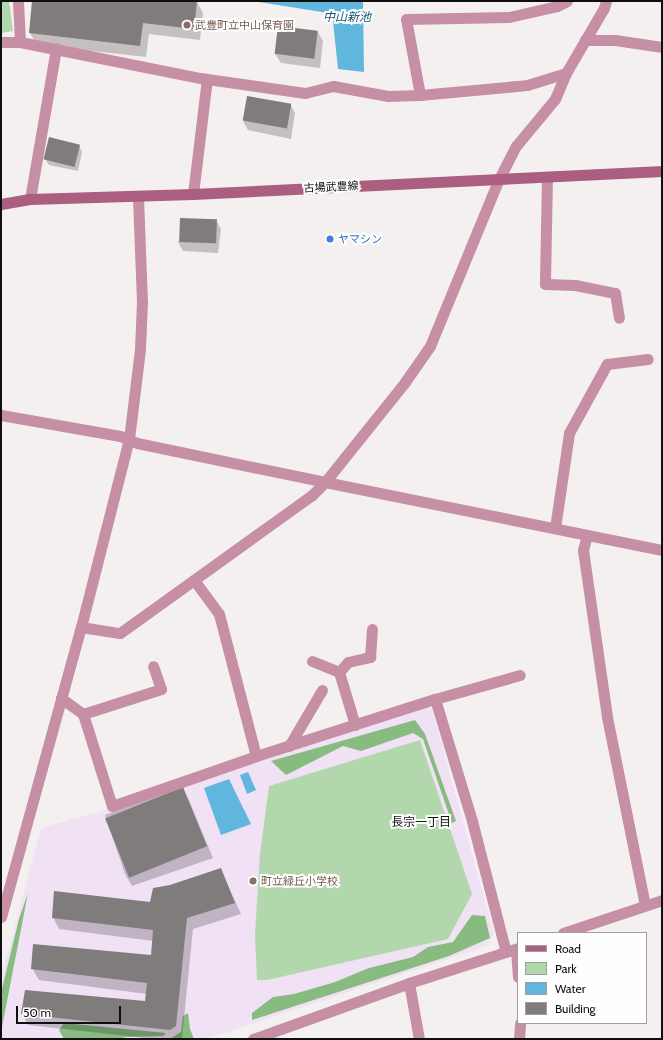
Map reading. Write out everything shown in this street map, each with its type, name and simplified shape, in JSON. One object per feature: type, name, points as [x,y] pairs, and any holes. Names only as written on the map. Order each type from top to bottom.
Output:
[{"type":"main road","name":"古場武豊線","points":[[1,204],[30,199],[193,194],[662,171]]},
{"type":"street","points":[[18,1],[20,42]]},
{"type":"street","points":[[420,95],[406,19],[509,17],[557,6],[567,1]]},
{"type":"street","points":[[81,627],[120,633],[312,494],[325,482],[405,382],[430,346],[499,179],[516,146],[555,99],[566,73],[604,8],[606,1]]},
{"type":"street","points":[[585,40],[615,40],[662,46]]},
{"type":"street","points":[[1,42],[20,42],[56,48],[207,79],[305,93],[333,86],[388,96],[420,95],[527,85],[566,73]]},
{"type":"street","points":[[30,199],[56,48]]},
{"type":"street","points":[[193,194],[207,79]]},
{"type":"street","points":[[547,177],[546,284],[574,285],[615,293],[619,318]]},
{"type":"street","points":[[1,917],[5,889],[81,627],[129,440],[140,349],[142,302],[138,196]]},
{"type":"street","points":[[555,528],[569,433],[607,364],[648,359]]},
{"type":"street","points":[[1,415],[120,436],[129,440],[325,482],[662,550]]},
{"type":"street","points":[[587,535],[583,550],[607,717],[645,905]]},
{"type":"street","points":[[194,580],[219,614],[256,756]]},
{"type":"street","points":[[339,672],[348,662],[370,657],[372,629]]},
{"type":"street","points":[[312,661],[339,672]]},
{"type":"street","points":[[83,714],[162,689],[153,666]]},
{"type":"street","points":[[339,672],[355,725]]},
{"type":"street","points":[[61,698],[83,714],[112,806],[256,756],[435,699],[520,675]]},
{"type":"street","points":[[288,746],[322,690]]},
{"type":"street","points":[[435,699],[513,949],[517,971]]},
{"type":"street","points":[[566,932],[662,900]]},
{"type":"street","points":[[253,1039],[513,949]]},
{"type":"street","points":[[409,984],[419,1039]]},
{"type":"street","points":[[519,1039],[520,1024]]},
{"type":"shaded area","name":"町立緑丘小学校","points":[[425,704],[432,709],[494,934],[487,946],[206,1039],[1,1039],[1,979],[41,828],[105,810],[207,772]]},
{"type":"green space","points":[[1,1],[9,1],[13,31],[1,33]]},
{"type":"green space","points":[[415,720],[425,734],[456,821],[452,823],[423,739],[413,733],[361,751],[343,746],[286,775],[271,761]]},
{"type":"green space","points":[[420,740],[472,894],[448,939],[267,980],[257,980],[255,934],[260,854],[269,786]]},
{"type":"green space","points":[[28,893],[1,1032],[1,993],[19,919]]},
{"type":"green space","points":[[472,915],[485,916],[490,938],[449,956],[252,1020],[252,1013],[273,997],[294,994],[335,982],[369,968],[413,957],[428,947],[453,942]]},
{"type":"green space","points":[[188,1013],[190,1029],[194,1039],[170,1039],[181,1032],[183,1016]]},
{"type":"green space","points":[[64,1023],[166,1033],[163,1036],[126,1037],[118,1039],[64,1039],[59,1030]]},
{"type":"water","name":"中山新池","points":[[252,1],[363,1],[364,72],[338,69],[333,21],[328,13]]},
{"type":"water","points":[[248,772],[256,790],[247,794],[240,775]]},
{"type":"water","points":[[229,779],[251,824],[221,835],[204,788]]},
{"type":"building","points":[[32,1],[197,1],[194,29],[143,23],[140,46],[29,33]]},
{"type":"building","points":[[278,26],[318,31],[314,59],[275,54]]},
{"type":"building","points":[[247,96],[291,104],[287,128],[243,121]]},
{"type":"building","points":[[49,137],[80,145],[74,167],[43,159]]},
{"type":"building","points":[[180,218],[217,219],[216,243],[179,242]]},
{"type":"building","points":[[183,787],[207,846],[129,878],[105,818]]},
{"type":"building","points":[[221,868],[235,903],[187,918],[176,1026],[170,1030],[21,1014],[25,990],[145,1001],[147,983],[31,969],[33,944],[151,955],[153,930],[52,918],[54,891],[150,902],[153,888],[170,885]]},
{"type":"place","name":"武豊町立中山保育園","points":[[187,25]]},
{"type":"place","name":"ヤマシン","points":[[330,239]]},
{"type":"place","name":"町立緑丘小学校","points":[[253,881]]},
{"type":"district","name":"長宗一丁目","points":[[421,822]]}]
